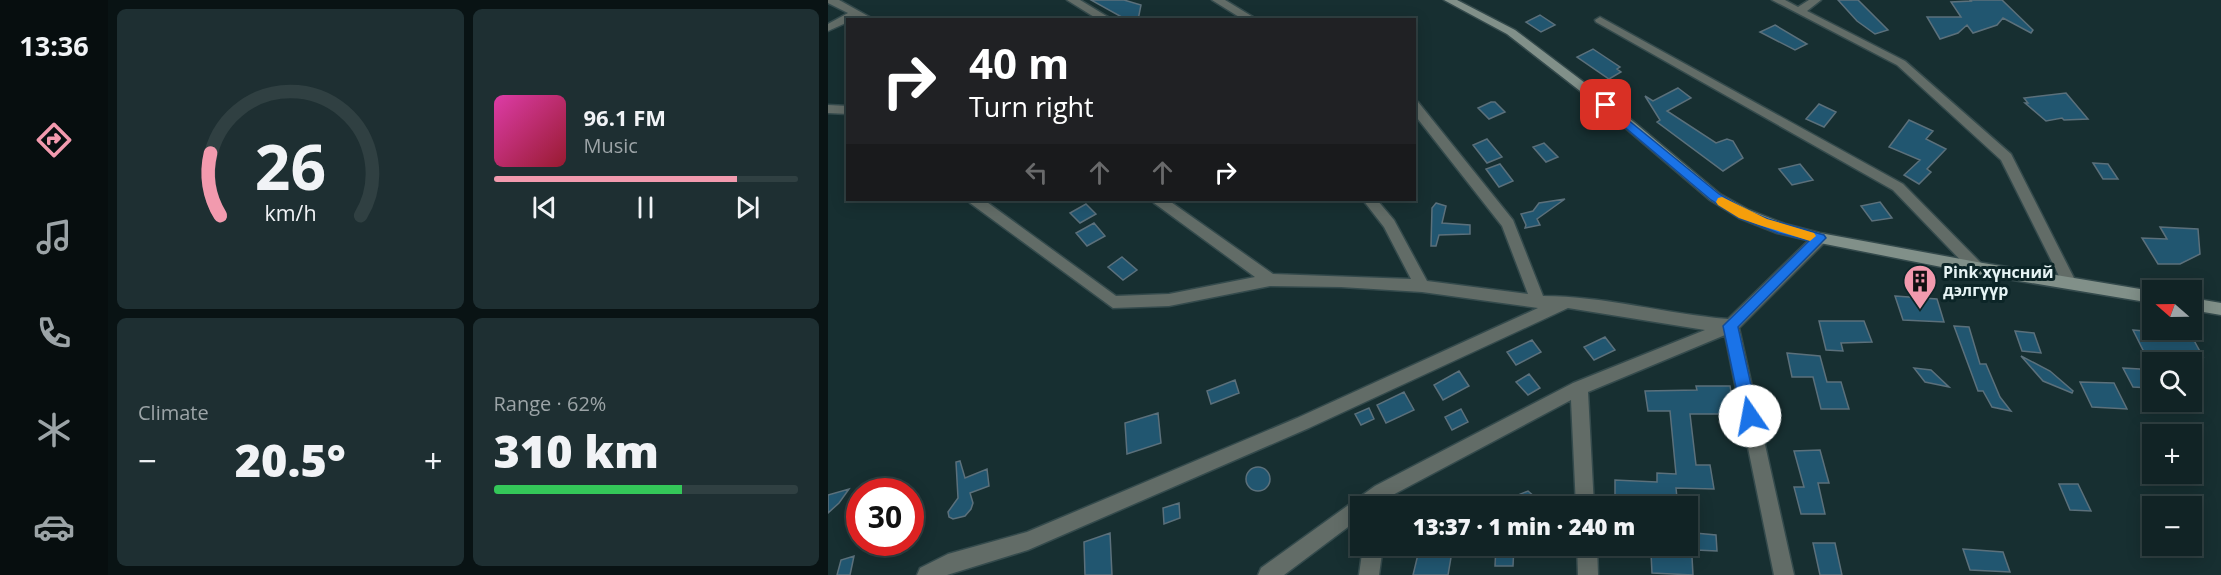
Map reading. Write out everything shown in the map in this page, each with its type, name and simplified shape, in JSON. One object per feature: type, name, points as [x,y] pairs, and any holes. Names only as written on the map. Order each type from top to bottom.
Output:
[{"type":"street","points":[[831,0],[866,18]]},
{"type":"street","points":[[1072,0],[1104,18]]},
{"type":"street","points":[[1217,0],[1249,18]]},
{"type":"street","points":[[1449,0],[1511,32],[1606,105],[1715,197],[1753,218],[1782,230],[1820,238],[1977,268],[2142,295]]},
{"type":"street","points":[[1777,0],[1901,63],[2006,157],[2070,284]]},
{"type":"street","points":[[1799,11],[1816,0]]},
{"type":"street","points":[[847,18],[857,13]]},
{"type":"street","points":[[828,28],[846,19]]},
{"type":"street","points":[[1600,20],[1898,188],[1977,268]]},
{"type":"street","points":[[1416,108],[1508,224],[1538,302]]},
{"type":"street","points":[[828,109],[846,110]]},
{"type":"street","points":[[976,201],[1113,302],[1169,300],[1270,280],[1341,281],[1422,286],[1538,302],[1568,302],[1689,322],[1731,326]]},
{"type":"street","points":[[1160,201],[1270,280]]},
{"type":"street","points":[[1371,201],[1389,224],[1422,286]]},
{"type":"street","points":[[1387,496],[1579,388],[1731,326],[1820,238]]},
{"type":"street","points":[[927,575],[948,564],[1028,541],[1303,423],[1568,302]]},
{"type":"street","points":[[2202,306],[2221,309]]},
{"type":"street","points":[[1731,326],[1784,575]]},
{"type":"street","points":[[1579,388],[1584,496]]},
{"type":"street","points":[[1268,575],[1350,515]]},
{"type":"street","points":[[1369,575],[1372,556]]},
{"type":"street","points":[[1587,556],[1588,575]]},
{"type":"building","points":[[1091,0],[1124,0],[1141,5],[1138,18],[1123,18]]},
{"type":"building","points":[[1838,0],[1858,0],[1888,30],[1875,34],[1857,21]]},
{"type":"building","points":[[2002,0],[2033,30],[2031,33],[2003,18],[1997,25],[1973,33],[1967,25],[1958,33],[1940,39],[1927,17],[1961,17],[1951,2]]},
{"type":"building","points":[[1540,15],[1555,25],[1541,32],[1526,22]]},
{"type":"building","points":[[1775,25],[1807,44],[1795,50],[1760,32]]},
{"type":"building","points":[[1593,49],[1620,67],[1617,69],[1621,72],[1609,79],[1577,57]]},
{"type":"building","points":[[1678,88],[1691,98],[1667,111],[1716,143],[1727,139],[1733,141],[1743,158],[1723,171],[1657,122],[1660,120],[1645,96],[1653,101]]},
{"type":"building","points":[[2066,93],[2088,119],[2064,120],[2062,118],[2046,121],[2025,103],[2028,103],[2024,98]]},
{"type":"building","points":[[1495,102],[1505,112],[1489,119],[1478,108]]},
{"type":"building","points":[[1819,104],[1836,112],[1824,127],[1806,119]]},
{"type":"building","points":[[1909,120],[1933,131],[1926,139],[1946,149],[1927,169],[1931,172],[1919,184],[1904,175],[1920,160],[1889,147]]},
{"type":"building","points":[[1487,139],[1502,157],[1487,163],[1473,145]]},
{"type":"building","points":[[1544,143],[1558,157],[1546,162],[1533,147]]},
{"type":"building","points":[[2093,163],[2108,164],[2118,179],[2103,179]]},
{"type":"building","points":[[1500,164],[1513,181],[1499,187],[1486,169]]},
{"type":"building","points":[[1800,164],[1813,180],[1792,185],[1779,169]]},
{"type":"building","points":[[1565,199],[1537,219],[1540,225],[1525,228],[1521,214],[1533,211],[1539,203]]},
{"type":"building","points":[[1880,202],[1892,218],[1872,221],[1861,206]]},
{"type":"building","points":[[1436,203],[1446,206],[1442,223],[1470,225],[1470,234],[1439,235],[1436,246],[1431,246],[1432,208]]},
{"type":"building","points":[[1086,204],[1096,214],[1080,223],[1070,213]]},
{"type":"building","points":[[1094,223],[1105,236],[1087,246],[1076,233]]},
{"type":"building","points":[[2160,227],[2198,229],[2200,254],[2180,264],[2158,264],[2142,238],[2167,239]]},
{"type":"building","points":[[1122,257],[1137,270],[1123,280],[1108,267]]},
{"type":"building","name":"Pink хүнсний дэлгүүр","points":[[1895,296],[1937,299],[1944,322],[1903,320]]},
{"type":"building","points":[[1819,321],[1864,321],[1872,342],[1841,343],[1843,351],[1826,350]]},
{"type":"building","points":[[1954,326],[1969,327],[1980,364],[1986,364],[2000,397],[2011,411],[1992,407],[1983,391],[1978,391]]},
{"type":"building","points":[[2133,330],[2142,331],[2142,340],[2194,340],[2200,352],[2144,352]]},
{"type":"building","points":[[2015,331],[2034,333],[2041,353],[2022,351]]},
{"type":"building","points":[[1605,337],[1615,350],[1594,360],[1584,347]]},
{"type":"building","points":[[1532,340],[1541,352],[1516,365],[1507,352]]},
{"type":"building","points":[[1787,353],[1820,356],[1827,382],[1841,382],[1849,409],[1821,409],[1813,377],[1792,377]]},
{"type":"building","points":[[2021,356],[2050,371],[2073,391],[2072,393],[2043,381]]},
{"type":"building","points":[[1914,368],[1931,370],[1949,387],[1925,382]]},
{"type":"building","points":[[2123,368],[2140,369],[2142,388],[2133,387]]},
{"type":"building","points":[[1459,371],[1469,386],[1443,400],[1434,385]]},
{"type":"building","points":[[1529,374],[1540,388],[1528,395],[1516,382]]},
{"type":"building","points":[[1235,380],[1239,393],[1211,404],[1207,391]]},
{"type":"building","points":[[2080,382],[2114,383],[2127,409],[2092,407]]},
{"type":"building","points":[[1696,386],[1730,386],[1735,414],[1690,414],[1696,465],[1710,465],[1714,489],[1676,488],[1677,496],[1615,496],[1615,480],[1657,482],[1657,473],[1676,474],[1670,411],[1648,411],[1645,391],[1697,390]]},
{"type":"building","points":[[1404,392],[1414,410],[1386,423],[1377,405]]},
{"type":"building","points":[[1369,408],[1374,419],[1361,425],[1355,414]]},
{"type":"building","points":[[1461,409],[1468,422],[1452,430],[1445,417]]},
{"type":"building","points":[[1158,413],[1161,443],[1127,454],[1125,423]]},
{"type":"building","points":[[1820,450],[1829,483],[1818,483],[1825,514],[1801,514],[1794,487],[1804,487],[1794,451]]},
{"type":"building","points":[[960,461],[965,478],[987,469],[989,486],[970,493],[973,503],[971,509],[965,516],[953,519],[949,517],[948,512],[958,498],[956,462]]},
{"type":"building","points":[[1258,467],[1267,470],[1270,479],[1267,488],[1258,491],[1249,488],[1246,479],[1249,470]]},
{"type":"building","points":[[2059,484],[2078,484],[2091,511],[2070,510]]},
{"type":"building","points":[[846,490],[839,503],[828,513],[828,495]]},
{"type":"building","points":[[1528,491],[1534,496],[1518,496]]},
{"type":"building","points":[[1179,503],[1180,518],[1164,524],[1163,508]]},
{"type":"building","points":[[1110,533],[1112,575],[1085,575],[1084,542]]},
{"type":"building","points":[[1698,533],[1716,535],[1717,551],[1698,550]]},
{"type":"building","points":[[1813,543],[1835,543],[1842,575],[1820,575]]},
{"type":"building","points":[[1963,549],[2003,552],[2010,572],[1970,570]]},
{"type":"building","points":[[854,556],[850,575],[837,575],[841,560]]},
{"type":"building","points":[[1418,556],[1451,556],[1448,575],[1413,575]]},
{"type":"building","points":[[1496,556],[1514,556],[1513,566],[1495,566]]},
{"type":"building","points":[[1651,556],[1692,557],[1693,575],[1652,573]]},
{"type":"slow traffic","points":[[1722,202],[1782,230],[1810,236]]},
{"type":"place","name":"Pink хүнсний дэлгүүр","points":[[1920,310]]},
{"type":"route","points":[[1606,105],[1715,197],[1744,214],[1782,230],[1820,238],[1731,326],[1750,416]]}]
